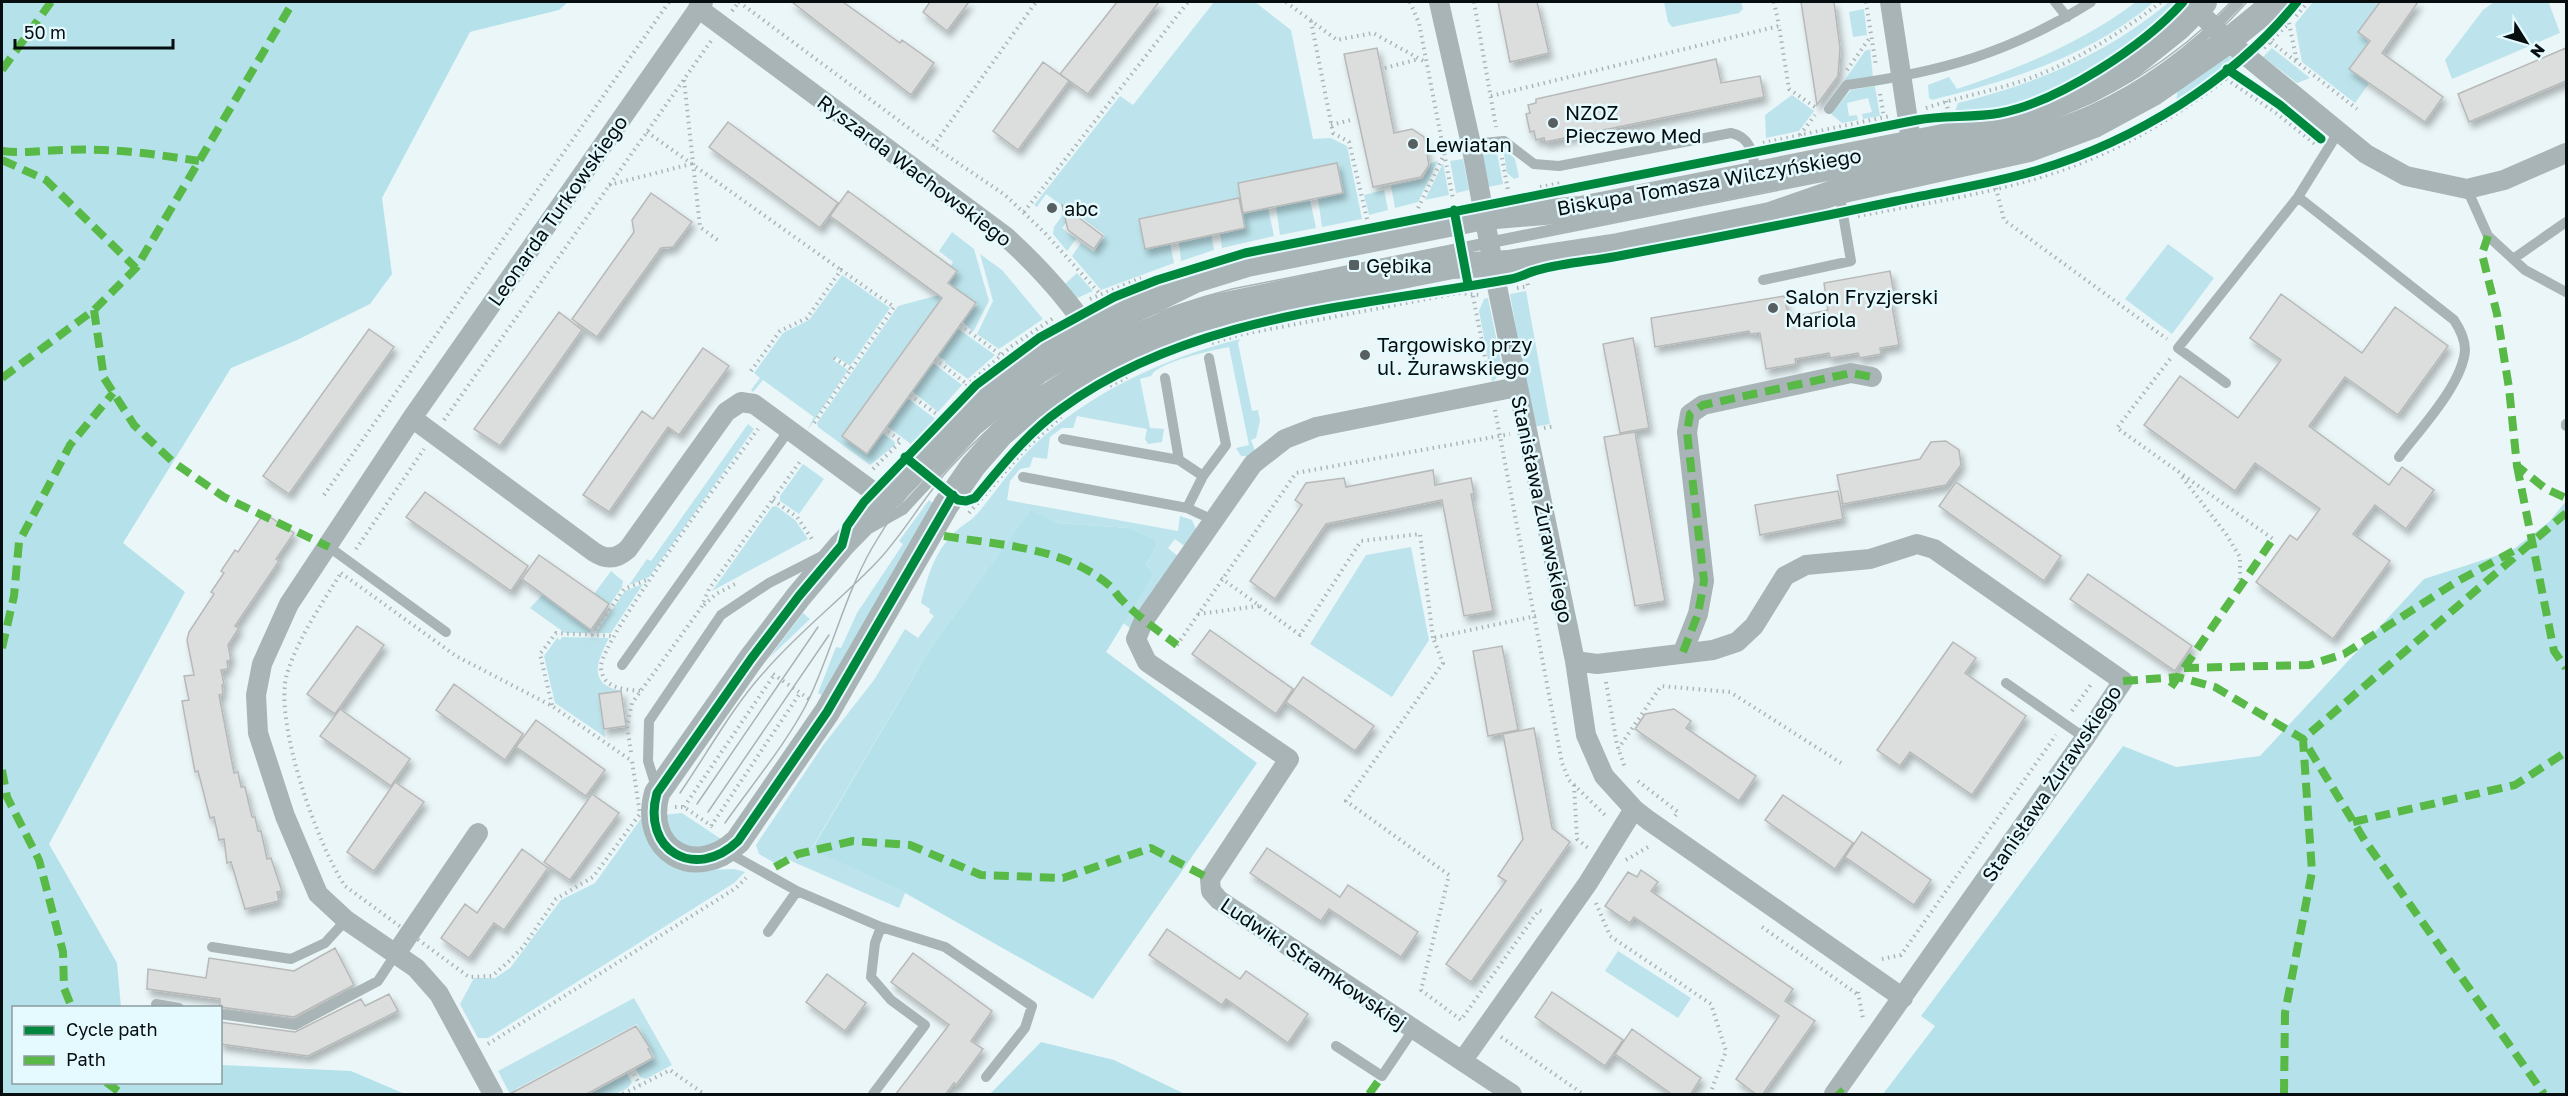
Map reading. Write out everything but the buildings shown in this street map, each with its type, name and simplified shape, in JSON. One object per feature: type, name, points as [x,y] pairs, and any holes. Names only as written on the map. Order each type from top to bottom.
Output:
[{"type":"street","name":"Stanisława Żurawskiego","points":[[1439,2],[1471,144],[1493,263],[1575,661],[1586,735],[1604,776],[1634,809],[1903,998],[2085,738],[2122,681],[1934,549],[1917,544],[1870,559],[1806,565],[1785,576],[1754,626],[1737,642],[1713,650],[1602,663],[1575,661]]},
{"type":"street","points":[[1890,2],[1900,78],[1914,141]]},
{"type":"street","name":"Biskupa Tomasza Wilczyńskiego","points":[[1838,184],[1754,164],[1581,209],[1484,217],[1247,264],[1195,280],[1087,332],[1050,353],[999,390],[962,422],[842,545],[785,614],[653,820],[663,844],[685,859],[702,861],[724,842],[738,841],[827,712],[952,495],[1001,434],[1033,406],[1087,332],[1190,322],[1236,309],[1452,266],[1493,263],[1618,246],[1770,215],[1838,184],[1914,141],[1941,138],[2021,118],[2088,91],[2124,71],[2178,28],[2218,27],[2276,2]]},
{"type":"street","name":"Ryszarda Wachowskiego","points":[[700,5],[722,26],[1005,236],[1040,267],[1087,332]]},
{"type":"street","name":"Leonarda Turkowskiego","points":[[493,1095],[439,994],[416,968],[397,952],[346,920],[318,894],[285,816],[258,733],[256,695],[262,664],[289,604],[412,418],[700,5]]},
{"type":"street","points":[[2218,27],[2326,139],[2366,154],[2406,176],[2467,189],[2504,180],[2566,153]]},
{"type":"street","name":"Biskupa Tomasza Wilczyńskiego","points":[[1914,141],[2029,149],[2094,125],[2153,93],[2218,27]]},
{"type":"street","points":[[1683,652],[1698,614],[1704,581],[1687,432],[1690,414],[1703,405],[1851,373],[1872,377]]},
{"type":"street","name":"Ludwiki Stramkowskiej","points":[[1512,1095],[1219,900],[1211,891],[1210,879],[1289,759],[1147,662],[1136,639],[1144,620],[1253,464],[1285,439],[1316,427],[1518,387]]},
{"type":"street","points":[[412,418],[594,552],[606,558],[621,555],[628,549],[726,412],[741,402],[754,404],[806,437],[886,501]]},
{"type":"street","points":[[1462,1060],[1588,883],[1634,809]]},
{"type":"street","points":[[397,952],[478,833]]},
{"type":"street","points":[[1834,1095],[1903,998]]},
{"type":"lane","points":[[2055,2],[2067,16]]},
{"type":"lane","points":[[1826,113],[1847,85],[1900,78],[1942,69],[2013,44],[2091,2]]},
{"type":"lane","points":[[2218,27],[2239,2]]},
{"type":"lane","points":[[1471,144],[1498,140],[1509,143],[1534,164],[1546,167],[1731,133],[1742,136],[1754,164]]},
{"type":"lane","points":[[2226,383],[2178,348],[2298,196],[2326,139]]},
{"type":"lane","points":[[1763,280],[1851,261],[1838,184]]},
{"type":"lane","points":[[2467,189],[2488,236],[2525,270],[2566,293]]},
{"type":"lane","points":[[2298,196],[2454,320],[2463,333],[2465,351],[2452,385],[2399,457]]},
{"type":"lane","points":[[2513,259],[2566,222]]},
{"type":"lane","points":[[665,800],[648,761],[649,721],[721,615],[769,583],[903,510],[963,444],[1009,403],[1042,378],[1087,332]]},
{"type":"lane","points":[[1187,508],[1203,476],[1226,445],[1209,358]]},
{"type":"lane","points":[[1165,378],[1179,460]]},
{"type":"lane","points":[[973,466],[1009,403]]},
{"type":"lane","points":[[622,665],[806,437]]},
{"type":"lane","points":[[1063,439],[1179,460],[1203,476]]},
{"type":"lane","points":[[1023,477],[1187,508],[1213,520]]},
{"type":"lane","points":[[328,548],[447,632]]},
{"type":"lane","points":[[2006,683],[2085,738]]},
{"type":"lane","points":[[724,842],[754,867],[797,891],[881,927],[945,947],[1032,1006],[1025,1028],[987,1077]]},
{"type":"lane","points":[[768,932],[797,891]]},
{"type":"lane","points":[[212,947],[291,958],[326,943],[346,920]]},
{"type":"lane","points":[[873,1095],[925,1025],[891,1000],[871,977],[875,943],[881,927]]},
{"type":"lane","points":[[222,1014],[295,1025],[378,981],[397,952]]},
{"type":"lane","points":[[156,1004],[168,1006]]},
{"type":"lane","points":[[1336,1046],[1382,1076],[1413,1030]]},
{"type":"path","points":[[324,495],[669,2]]},
{"type":"path","points":[[647,132],[894,307],[806,437],[773,500],[709,589],[701,608],[632,703],[627,726],[640,814],[593,877],[556,899],[523,947],[492,976],[469,977],[345,886],[331,865],[288,736],[284,701],[287,674],[315,615],[347,561],[434,434],[609,185],[739,2],[933,146],[1005,195],[1024,212],[1101,295]]},
{"type":"path","points":[[933,146],[1036,2]]},
{"type":"path","points":[[1024,212],[1188,2]]},
{"type":"path","points":[[1286,2],[1336,40],[1373,33],[1427,63]]},
{"type":"path","points":[[1410,2],[1419,23],[1453,199]]},
{"type":"path","points":[[1474,2],[1508,190]]},
{"type":"path","points":[[1774,2],[1790,89],[1826,113],[1842,127]]},
{"type":"path","points":[[1866,2],[1867,9]]},
{"type":"path","points":[[1754,164],[1914,141],[2008,85],[2062,65],[2117,34],[2161,2]]},
{"type":"path","points":[[2297,2],[2218,27],[2227,74],[2280,105],[2326,139]]},
{"type":"path","points":[[1311,21],[1332,133],[1349,141],[1367,225],[1376,227]]},
{"type":"path","points":[[2289,23],[2297,63]]},
{"type":"path","points":[[1491,96],[1779,26]]},
{"type":"path","points":[[2271,42],[2357,109]]},
{"type":"path","points":[[1385,68],[1420,59]]},
{"type":"path","points":[[1838,184],[2014,177],[2080,156],[2146,125],[2227,74]]},
{"type":"path","points":[[684,79],[700,227],[718,241]]},
{"type":"path","points":[[1941,138],[1937,117],[1959,115]]},
{"type":"path","points":[[1331,125],[1351,120]]},
{"type":"path","points":[[1420,214],[1445,153]]},
{"type":"path","points":[[609,185],[692,163]]},
{"type":"path","points":[[1996,188],[2004,220],[2178,348],[2117,428],[2273,539]]},
{"type":"path","points":[[1537,195],[1571,189]]},
{"type":"path","points":[[1202,338],[1252,325],[1456,286],[1493,263],[1518,278],[1531,272]]},
{"type":"path","points":[[752,371],[780,331],[807,318],[841,270]]},
{"type":"path","points":[[962,394],[1020,351],[1087,332],[1151,283]]},
{"type":"path","points":[[960,325],[1001,355]]},
{"type":"path","points":[[962,394],[1001,355],[1087,332]]},
{"type":"path","points":[[834,358],[851,369]]},
{"type":"path","points":[[935,359],[963,381]]},
{"type":"path","points":[[1100,383],[1134,365]]},
{"type":"path","points":[[910,395],[938,416],[947,410]]},
{"type":"path","points":[[952,495],[966,501],[975,498],[1023,441],[1068,404]]},
{"type":"path","points":[[934,427],[947,410]]},
{"type":"path","points":[[1177,645],[1296,472],[1555,426]]},
{"type":"path","points":[[885,429],[906,445]]},
{"type":"path","points":[[866,466],[871,470],[901,441]]},
{"type":"path","points":[[2178,472],[2226,534],[2240,557],[2240,586]]},
{"type":"path","points":[[773,500],[797,517],[814,542]]},
{"type":"path","points":[[1221,579],[1300,635],[1361,541],[1420,534],[1433,638],[1443,663],[1346,801],[1449,875],[1421,990],[1461,1020],[1539,910],[1546,913],[1552,904]]},
{"type":"path","points":[[341,573],[456,656],[552,706],[632,761]]},
{"type":"path","points":[[592,635],[624,589],[651,578]]},
{"type":"path","points":[[1198,614],[1259,606]]},
{"type":"path","points":[[1433,638],[1536,616]]},
{"type":"path","points":[[552,706],[540,654],[556,633],[614,636]]},
{"type":"path","points":[[1602,663],[1618,749],[1627,773]]},
{"type":"path","points":[[1864,1024],[1857,994],[1883,957],[1901,955],[2103,668]]},
{"type":"path","points":[[766,669],[813,702]]},
{"type":"path","points":[[684,807],[774,675]]},
{"type":"path","points":[[1618,749],[1661,686],[1730,692],[1841,764]]},
{"type":"path","points":[[711,826],[800,693]]},
{"type":"path","points":[[1635,780],[1678,812],[1665,832]]},
{"type":"path","points":[[1574,785],[1577,839],[1590,850]]},
{"type":"path","points":[[665,800],[684,807],[711,826],[724,842]]},
{"type":"path","points":[[1584,859],[1596,843]]},
{"type":"path","points":[[1620,863],[1648,847]]},
{"type":"path","points":[[472,1054],[736,888],[754,867]]},
{"type":"path","points":[[1588,883],[1610,936],[1711,1004],[1726,1051],[1710,1095]]},
{"type":"path","points":[[1590,911],[1596,902]]},
{"type":"path","points":[[1507,1028],[1500,1037],[1583,1095]]},
{"type":"path","points":[[623,1095],[670,1070],[704,1095]]},
{"type":"path","points":[[634,1074],[640,1085]]},
{"type":"shaded area","points":[[2,2],[568,2],[559,10],[470,32],[382,198],[392,274],[370,304],[295,341],[231,368],[123,543],[185,592],[49,844],[117,963],[121,1006],[12,1006],[12,1084],[222,1084],[222,1065],[351,1071],[405,1094],[2,1094]]},
{"type":"shaded area","points":[[1214,2],[1255,2],[1291,30],[1313,139],[1331,138],[1347,146],[1362,219],[1322,227],[1318,198],[1343,193],[1336,163],[1238,183],[1240,198],[1139,219],[1145,249],[1170,244],[1174,263],[1101,290],[1072,256],[1081,243],[1094,252],[1105,235],[1074,212],[1062,228],[1076,239],[1067,251],[1053,234],[1054,227],[1067,209],[1046,194],[1037,207],[1034,205],[1120,96],[1133,105]]},
{"type":"shaded area","points":[[1664,2],[1741,2],[1743,9],[1739,13],[1672,27],[1668,22]]},
{"type":"shaded area","points":[[2136,2],[2154,2],[2104,37],[2049,64],[1991,84],[1932,100],[1929,98],[1928,85],[1949,77],[1957,89],[2005,72],[2073,41]]},
{"type":"shaded area","points":[[2169,2],[2179,2],[2142,36],[2095,69],[2070,83],[2045,95],[1997,110],[1955,111],[1958,103],[2015,87],[2096,52]]},
{"type":"shaded area","points":[[2313,2],[2380,2],[2358,32],[2369,42],[2350,69],[2370,82],[2355,103],[2302,62],[2295,24]]},
{"type":"shaded area","points":[[2494,2],[2549,3],[2560,33],[2452,79],[2445,60],[2483,10]]},
{"type":"shaded area","points":[[1864,9],[1867,35],[1853,37],[1849,12]]},
{"type":"shaded area","points":[[2272,48],[2310,78],[2297,83],[2263,57]]},
{"type":"shaded area","points":[[1870,49],[1873,77],[1844,81],[1865,51]]},
{"type":"shaded area","points":[[2229,56],[2234,58],[2176,102],[2179,82]]},
{"type":"shaded area","points":[[1875,86],[1880,116],[1863,119],[1862,114],[1872,112],[1868,98],[1847,103],[1849,116],[1857,115],[1858,120],[1842,123],[1831,114],[1851,90]]},
{"type":"shaded area","points":[[1792,95],[1814,111],[1799,131],[1766,138],[1765,115]]},
{"type":"shaded area","points":[[1496,148],[1503,184],[1488,187],[1482,156]]},
{"type":"shaded area","points":[[1503,148],[1515,159],[1519,177],[1514,179],[1507,173]]},
{"type":"shaded area","points":[[1463,159],[1469,190],[1456,193],[1450,161]]},
{"type":"shaded area","points":[[1438,161],[1418,202],[1395,208],[1391,186],[1423,179],[1431,163]]},
{"type":"shaded area","points":[[1443,163],[1449,195],[1425,200]]},
{"type":"shaded area","points":[[1384,190],[1388,210],[1369,215],[1364,195]]},
{"type":"shaded area","points":[[1310,200],[1316,228],[1280,235],[1276,207]]},
{"type":"shaded area","points":[[1268,208],[1274,236],[1222,248],[1220,233],[1245,228],[1242,214]]},
{"type":"shaded area","points":[[952,232],[974,249],[989,301],[973,332],[962,321],[977,304],[948,283],[957,271],[951,266],[953,262],[939,251]]},
{"type":"shaded area","points":[[1211,235],[1214,250],[1181,261],[1179,242]]},
{"type":"shaded area","points":[[2168,244],[2214,278],[2172,334],[2125,299]]},
{"type":"shaded area","points":[[980,254],[1002,270],[1043,319],[999,349],[977,334],[993,301]]},
{"type":"shaded area","points":[[1077,273],[1093,291],[1077,298],[1065,284]]},
{"type":"shaded area","points":[[842,275],[890,308],[850,366],[835,356],[833,360],[848,370],[807,431],[814,417],[763,380],[753,392],[751,390],[760,378],[754,373],[783,333],[809,320]]},
{"type":"shaded area","points":[[1526,291],[1550,424],[1533,427],[1510,294]]},
{"type":"shaded area","points":[[939,295],[942,298],[843,436],[867,454],[882,433],[895,442],[895,445],[870,465],[818,427],[817,423],[898,306]]},
{"type":"shaded area","points":[[1488,298],[1502,367],[1500,375],[1492,382],[1479,311],[1484,299]]},
{"type":"shaded area","points":[[957,328],[995,355],[968,379],[938,356]]},
{"type":"shaded area","points":[[1240,339],[1238,343],[1252,411],[1258,410],[1260,421],[1256,438],[1251,440],[1255,451],[1248,456],[1241,456],[1236,448],[1249,445],[1229,347],[1174,361],[1155,371],[1151,376],[1140,379],[1150,428],[1164,429],[1162,442],[1148,444],[1145,439],[1147,429],[1077,416],[1073,428],[1062,428],[1050,437],[1047,459],[1033,457],[1030,467],[1020,469],[1010,481],[1007,500],[1178,531],[1180,516],[1192,520],[1197,531],[1187,548],[1175,539],[1168,548],[1180,558],[1130,628],[1123,623],[1154,574],[1146,565],[1157,544],[1155,539],[1129,528],[1057,523],[1031,511],[930,649],[812,848],[905,893],[899,908],[782,857],[778,865],[759,854],[756,845],[824,744],[874,680],[905,629],[918,638],[934,616],[929,612],[930,609],[921,603],[929,575],[946,541],[977,514],[1029,450],[1075,412],[1127,381],[1183,356]]},
{"type":"shaded area","points":[[933,363],[962,385],[938,412],[912,391]]},
{"type":"shaded area","points":[[907,398],[937,420],[912,445],[887,426]]},
{"type":"shaded area","points":[[748,424],[754,429],[649,577],[629,585],[647,559],[651,561]]},
{"type":"shaded area","points":[[803,464],[824,479],[799,514],[780,501],[780,496]]},
{"type":"shaded area","points":[[929,500],[937,507],[826,698],[818,693],[836,647],[841,648],[857,613],[903,544],[899,541]]},
{"type":"shaded area","points":[[2566,501],[2566,1094],[1883,1094],[1935,1026],[1921,1016],[2123,746],[2176,767],[2260,756],[2424,579],[2511,551],[2549,522]]},
{"type":"shaded area","points":[[776,506],[795,520],[808,539],[712,591],[772,507]]},
{"type":"shaded area","points":[[1031,510],[1057,523],[1129,528],[1155,539],[1157,544],[1146,565],[1154,574],[1106,652],[1257,763],[1093,999],[905,893],[812,849],[930,649]]},
{"type":"shaded area","points":[[1411,547],[1429,640],[1392,697],[1310,644],[1366,555]]},
{"type":"shaded area","points":[[611,571],[623,581],[622,587],[590,633],[565,633],[530,608],[543,594],[591,629],[609,605],[594,594]]},
{"type":"shaded area","points":[[643,584],[611,633],[596,633],[625,591]]},
{"type":"shaded area","points":[[803,613],[810,619],[769,658]]},
{"type":"shaded area","points":[[562,637],[609,638],[601,655],[599,677],[610,688],[621,691],[599,695],[605,737],[555,703],[544,656],[557,638],[560,640]]},
{"type":"shaded area","points":[[682,813],[727,843],[706,851],[675,841],[662,815]]},
{"type":"shaded area","points":[[643,816],[707,870],[734,869],[745,872],[734,883],[488,1038],[478,1038],[460,1004],[474,978],[495,978],[510,968],[561,900],[595,883]]},
{"type":"shaded area","points":[[1618,951],[1691,998],[1678,1018],[1605,971]]},
{"type":"shaded area","points":[[634,998],[672,1065],[646,1079],[640,1077],[636,1069],[655,1058],[637,1024],[516,1089],[519,1094],[510,1094],[498,1071]]},
{"type":"shaded area","points":[[1041,1042],[1114,1060],[1185,1094],[990,1094]]},
{"type":"shaded area","points":[[627,1074],[632,1082],[624,1090],[614,1094],[590,1094]]},
{"type":"tram line","points":[[725,823],[781,746],[801,714],[817,680],[862,566],[904,500],[940,457],[981,417],[1026,382],[1074,352],[1125,326],[1177,305],[1232,289],[2016,132],[2076,110],[2132,80],[2184,45],[2231,2]]},
{"type":"tram line","points":[[680,793],[754,684],[779,656],[884,554],[949,469],[1012,409],[1083,360],[1160,323],[1243,297],[1945,157],[2032,136],[2110,106],[2146,86],[2181,63],[2215,35],[2247,2]]},
{"type":"tram line","points":[[697,804],[818,627]]},
{"type":"tram line","points":[[708,812],[829,635]]},
{"type":"marked path","points":[[2,70],[51,2]]},
{"type":"marked path","points":[[2,378],[94,310],[136,268],[293,2]]},
{"type":"marked path","points":[[2,151],[100,150],[199,161]]},
{"type":"marked path","points":[[2,160],[46,180],[136,268]]},
{"type":"marked path","points":[[2488,236],[2482,254],[2497,314],[2509,388],[2517,466],[2546,489],[2566,498]]},
{"type":"marked path","points":[[94,310],[104,378],[134,425],[173,462],[224,497],[329,547]]},
{"type":"marked path","points":[[1683,652],[1698,614],[1704,581],[1687,432],[1690,414],[1703,405],[1851,373],[1872,377]]},
{"type":"marked path","points":[[2,648],[14,596],[19,542],[70,445],[113,393]]},
{"type":"marked path","points":[[2517,466],[2554,651],[2566,668]]},
{"type":"marked path","points":[[2284,1094],[2285,1013],[2312,872],[2303,739],[2566,513]]},
{"type":"marked path","points":[[944,536],[1032,550],[1074,563],[1111,587],[1136,613],[1177,645]]},
{"type":"marked path","points":[[2171,687],[2273,539]]},
{"type":"marked path","points":[[2184,668],[2309,665],[2344,654],[2456,582],[2517,549]]},
{"type":"marked path","points":[[2123,681],[2178,677],[2215,687],[2303,739],[2365,841],[2544,1094]]},
{"type":"marked path","points":[[2353,822],[2515,785],[2566,752]]},
{"type":"marked path","points":[[2,770],[7,797],[39,860],[63,952],[64,988],[71,1006]]},
{"type":"marked path","points":[[775,867],[798,854],[853,841],[910,845],[981,875],[1063,878],[1151,848],[1210,879]]},
{"type":"marked path","points":[[1369,1094],[1382,1076]]},
{"type":"marked path","points":[[109,1084],[122,1094]]},
{"type":"marked path","points":[[1838,1090],[1842,1094]]},
{"type":"cycle path","points":[[953,495],[827,712],[738,841],[722,853],[705,859],[689,859],[675,854],[664,844],[657,830],[654,813],[657,793],[751,659],[842,545],[847,526],[864,502],[976,385],[1039,338],[1114,297],[1157,280],[1245,253],[1917,120],[1990,115],[2023,107],[2073,85],[2099,70],[2146,36],[2183,2]]},
{"type":"cycle path","points":[[905,457],[958,500],[966,501],[975,498],[1026,439],[1061,409],[1111,378],[1164,353],[1220,334],[1336,307],[1511,279],[1549,267],[1760,229],[2038,170],[2110,143],[2180,105],[2243,58],[2297,2]]},
{"type":"cycle path","points":[[2227,69],[2280,105],[2321,139]]},
{"type":"cycle path","points":[[1454,210],[1468,284]]},
{"type":"place","name":"NZOZ Pieczewo Med","points":[[1553,123]]},
{"type":"place","name":"Lewiatan","points":[[1413,144]]},
{"type":"place","name":"abc","points":[[1052,208]]},
{"type":"place","name":"Gębika","points":[[1354,265]]},
{"type":"place","name":"Salon Fryzjerski Mariola","points":[[1773,308]]},
{"type":"place","name":"Targowisko przy ul. Żurawskiego","points":[[1365,355]]}]
